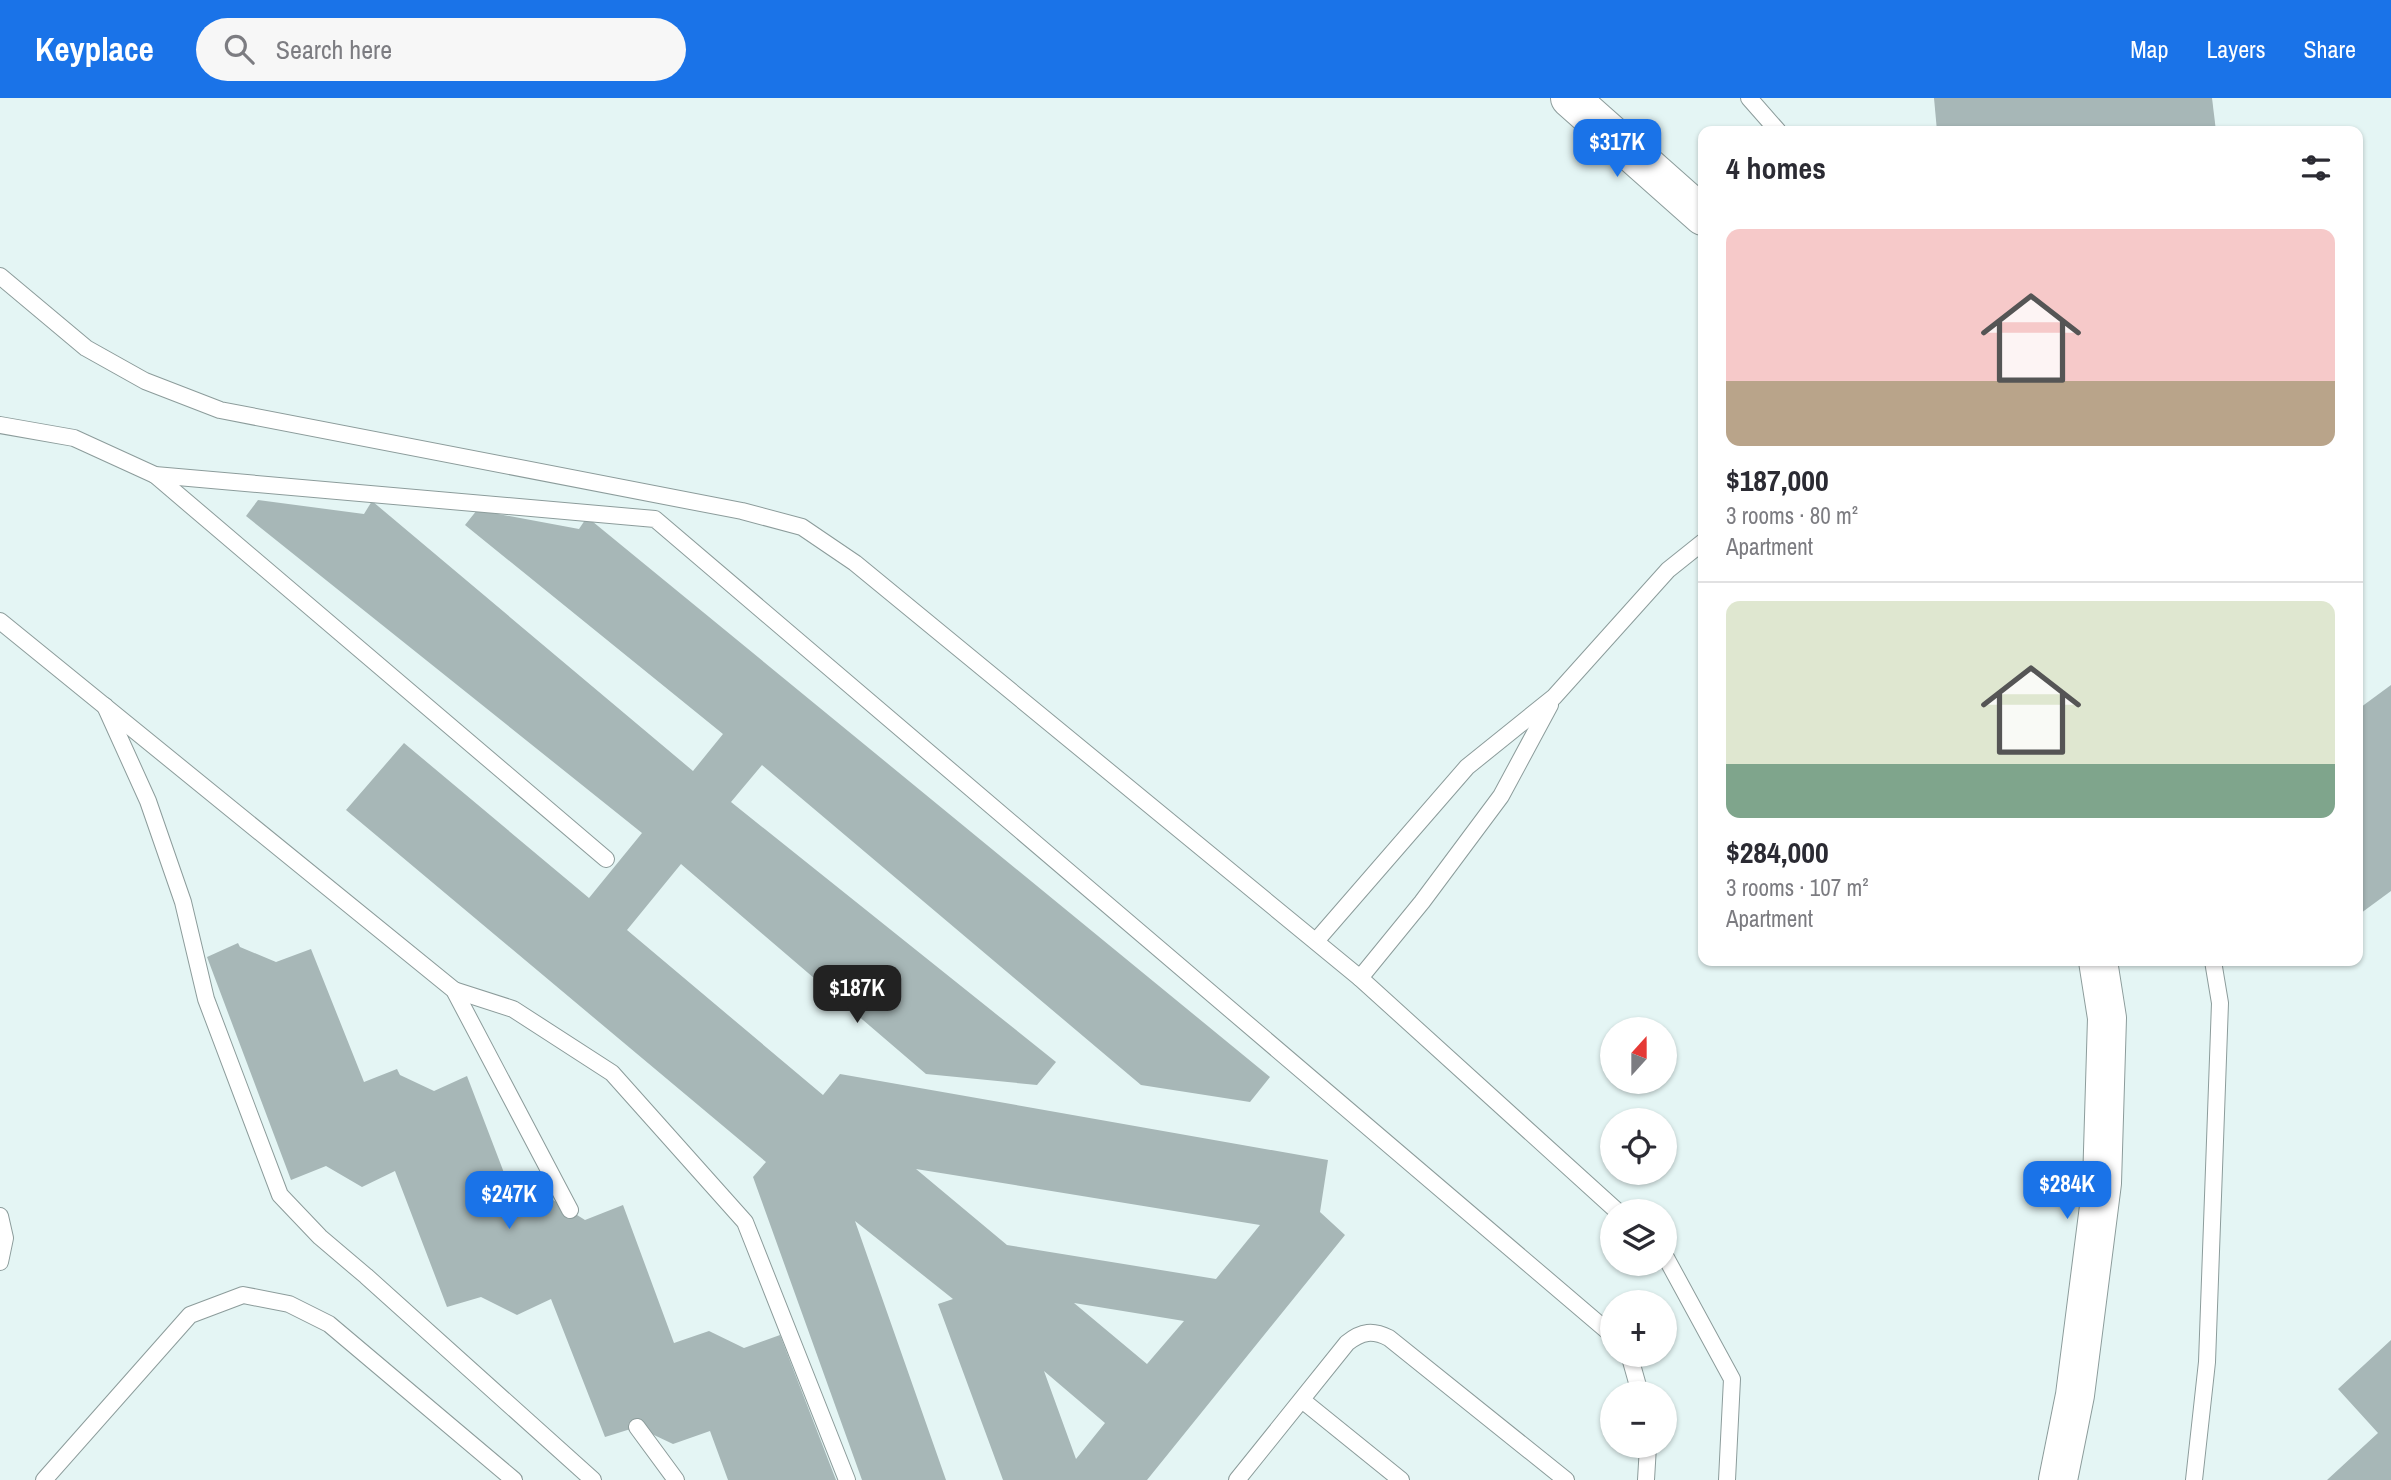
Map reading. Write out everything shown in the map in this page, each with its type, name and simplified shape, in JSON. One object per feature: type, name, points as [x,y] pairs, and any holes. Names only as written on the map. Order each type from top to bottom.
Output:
[{"type":"street","points":[[1570,98],[1698,212]]},
{"type":"street","points":[[2058,1480],[2075,1395],[2102,1183],[2107,1018],[2099,966]]},
{"type":"lane","points":[[1749,98],[1774,126]]},
{"type":"lane","points":[[0,275],[86,348],[145,381],[220,410],[742,511],[802,527],[855,564],[1316,941],[1604,1199]]},
{"type":"lane","points":[[0,425],[74,438],[155,475],[606,859]]},
{"type":"lane","points":[[155,475],[655,519],[1600,1325]]},
{"type":"lane","points":[[1316,941],[1467,767],[1554,697],[1668,570],[1698,546]]},
{"type":"lane","points":[[0,621],[454,990],[513,1009],[612,1073],[746,1222],[847,1480]]},
{"type":"lane","points":[[1360,978],[1422,902],[1501,796],[1554,697]]},
{"type":"lane","points":[[105,706],[148,801],[183,902],[206,999],[280,1195],[320,1237],[593,1480]]},
{"type":"lane","points":[[2194,1480],[2208,1348],[2220,1003],[2214,966]]},
{"type":"lane","points":[[454,990],[570,1210]]},
{"type":"lane","points":[[0,1216],[5,1238],[0,1262]]},
{"type":"lane","points":[[1676,1276],[1732,1379],[1727,1480]]},
{"type":"lane","points":[[44,1480],[190,1315],[243,1295],[289,1304],[329,1324],[514,1480]]},
{"type":"lane","points":[[1238,1480],[1348,1343],[1357,1335],[1368,1332],[1389,1338],[1566,1480]]},
{"type":"lane","points":[[1301,1401],[1401,1480]]},
{"type":"lane","points":[[637,1427],[676,1480]]},
{"type":"lane","points":[[1646,1480],[1647,1458]]},
{"type":"building","points":[[1934,98],[2212,98],[2215,126],[1937,126]]},
{"type":"building","points":[[258,500],[364,514],[372,501],[693,771],[723,734],[465,525],[477,510],[579,529],[587,517],[1270,1077],[1250,1102],[1141,1085],[762,765],[731,802],[1056,1062],[1037,1085],[926,1074],[681,864],[627,930],[823,1095],[840,1074],[1328,1160],[1320,1212],[1345,1235],[1147,1480],[1003,1480],[938,1304],[953,1299],[855,1221],[946,1480],[862,1480],[753,1177],[766,1162],[346,810],[404,743],[589,898],[642,833],[246,516]],"holes":[[[916,1169],[1260,1225],[1216,1279],[1007,1245]],[[1074,1303],[1184,1321],[1147,1364]],[[1044,1371],[1105,1423],[1076,1459]]]},
{"type":"building","points":[[2391,685],[2391,891],[2363,912],[2363,706]]},
{"type":"building","points":[[238,943],[240,947],[276,962],[311,949],[364,1082],[397,1069],[400,1075],[434,1091],[467,1076],[519,1212],[553,1200],[585,1220],[623,1205],[674,1343],[709,1331],[744,1348],[780,1335],[836,1480],[728,1480],[710,1431],[673,1444],[637,1427],[605,1437],[551,1299],[517,1315],[481,1297],[447,1307],[395,1171],[362,1187],[326,1166],[291,1180],[207,957]]},
{"type":"building","points":[[2391,1340],[2391,1480],[2327,1480],[2378,1433],[2338,1389]]}]
